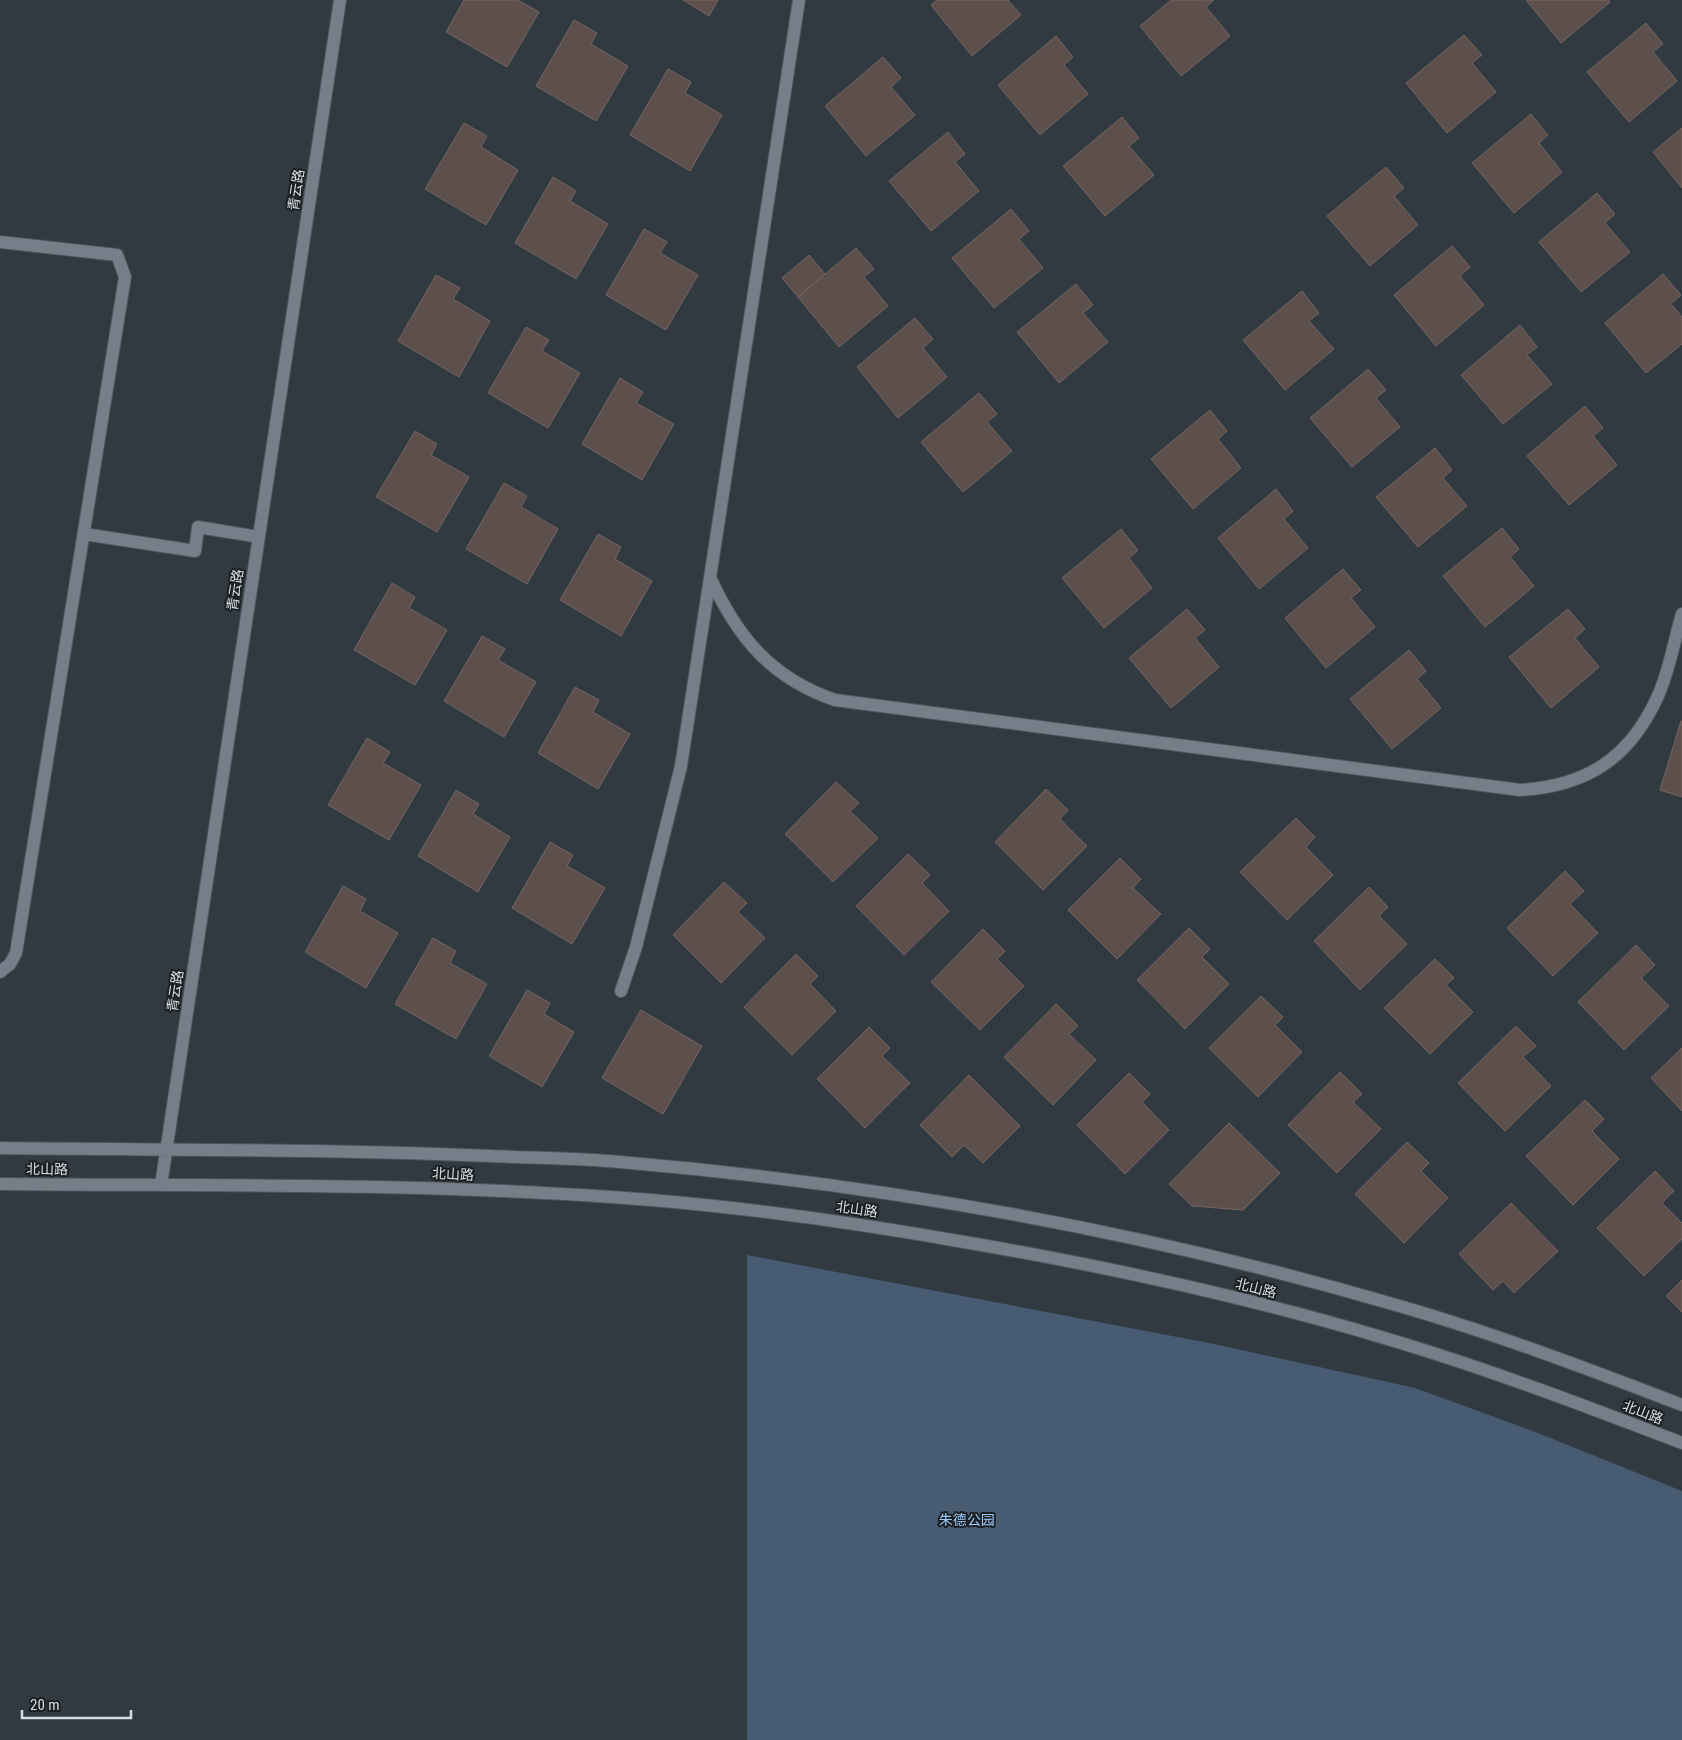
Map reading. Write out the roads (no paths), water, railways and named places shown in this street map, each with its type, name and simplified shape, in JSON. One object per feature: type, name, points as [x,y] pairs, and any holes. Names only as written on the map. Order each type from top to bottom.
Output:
[{"type":"street","name":"青云路","points":[[161,1186],[340,0]]},
{"type":"street","points":[[621,991],[636,947],[681,766],[799,0]]},
{"type":"street","points":[[0,242],[117,255],[126,277],[16,952],[10,964],[0,972]]},
{"type":"street","points":[[84,534],[194,551],[198,527],[259,536]]},
{"type":"street","points":[[710,577],[724,608],[744,637],[775,670],[809,691],[835,700],[1520,790],[1560,785],[1590,774],[1610,762],[1628,745],[1658,697],[1682,614]]},
{"type":"street","name":"北山路","points":[[0,1148],[396,1152],[616,1161],[763,1176],[909,1196],[1168,1245],[1290,1276],[1402,1307],[1596,1372],[1682,1405]]},
{"type":"street","name":"北山路","points":[[0,1184],[396,1187],[613,1197],[759,1211],[904,1231],[1048,1256],[1161,1280],[1291,1312],[1392,1340],[1584,1405],[1682,1443]]},
{"type":"park label","name":"朱德公园","points":[[967,1520]]}]
